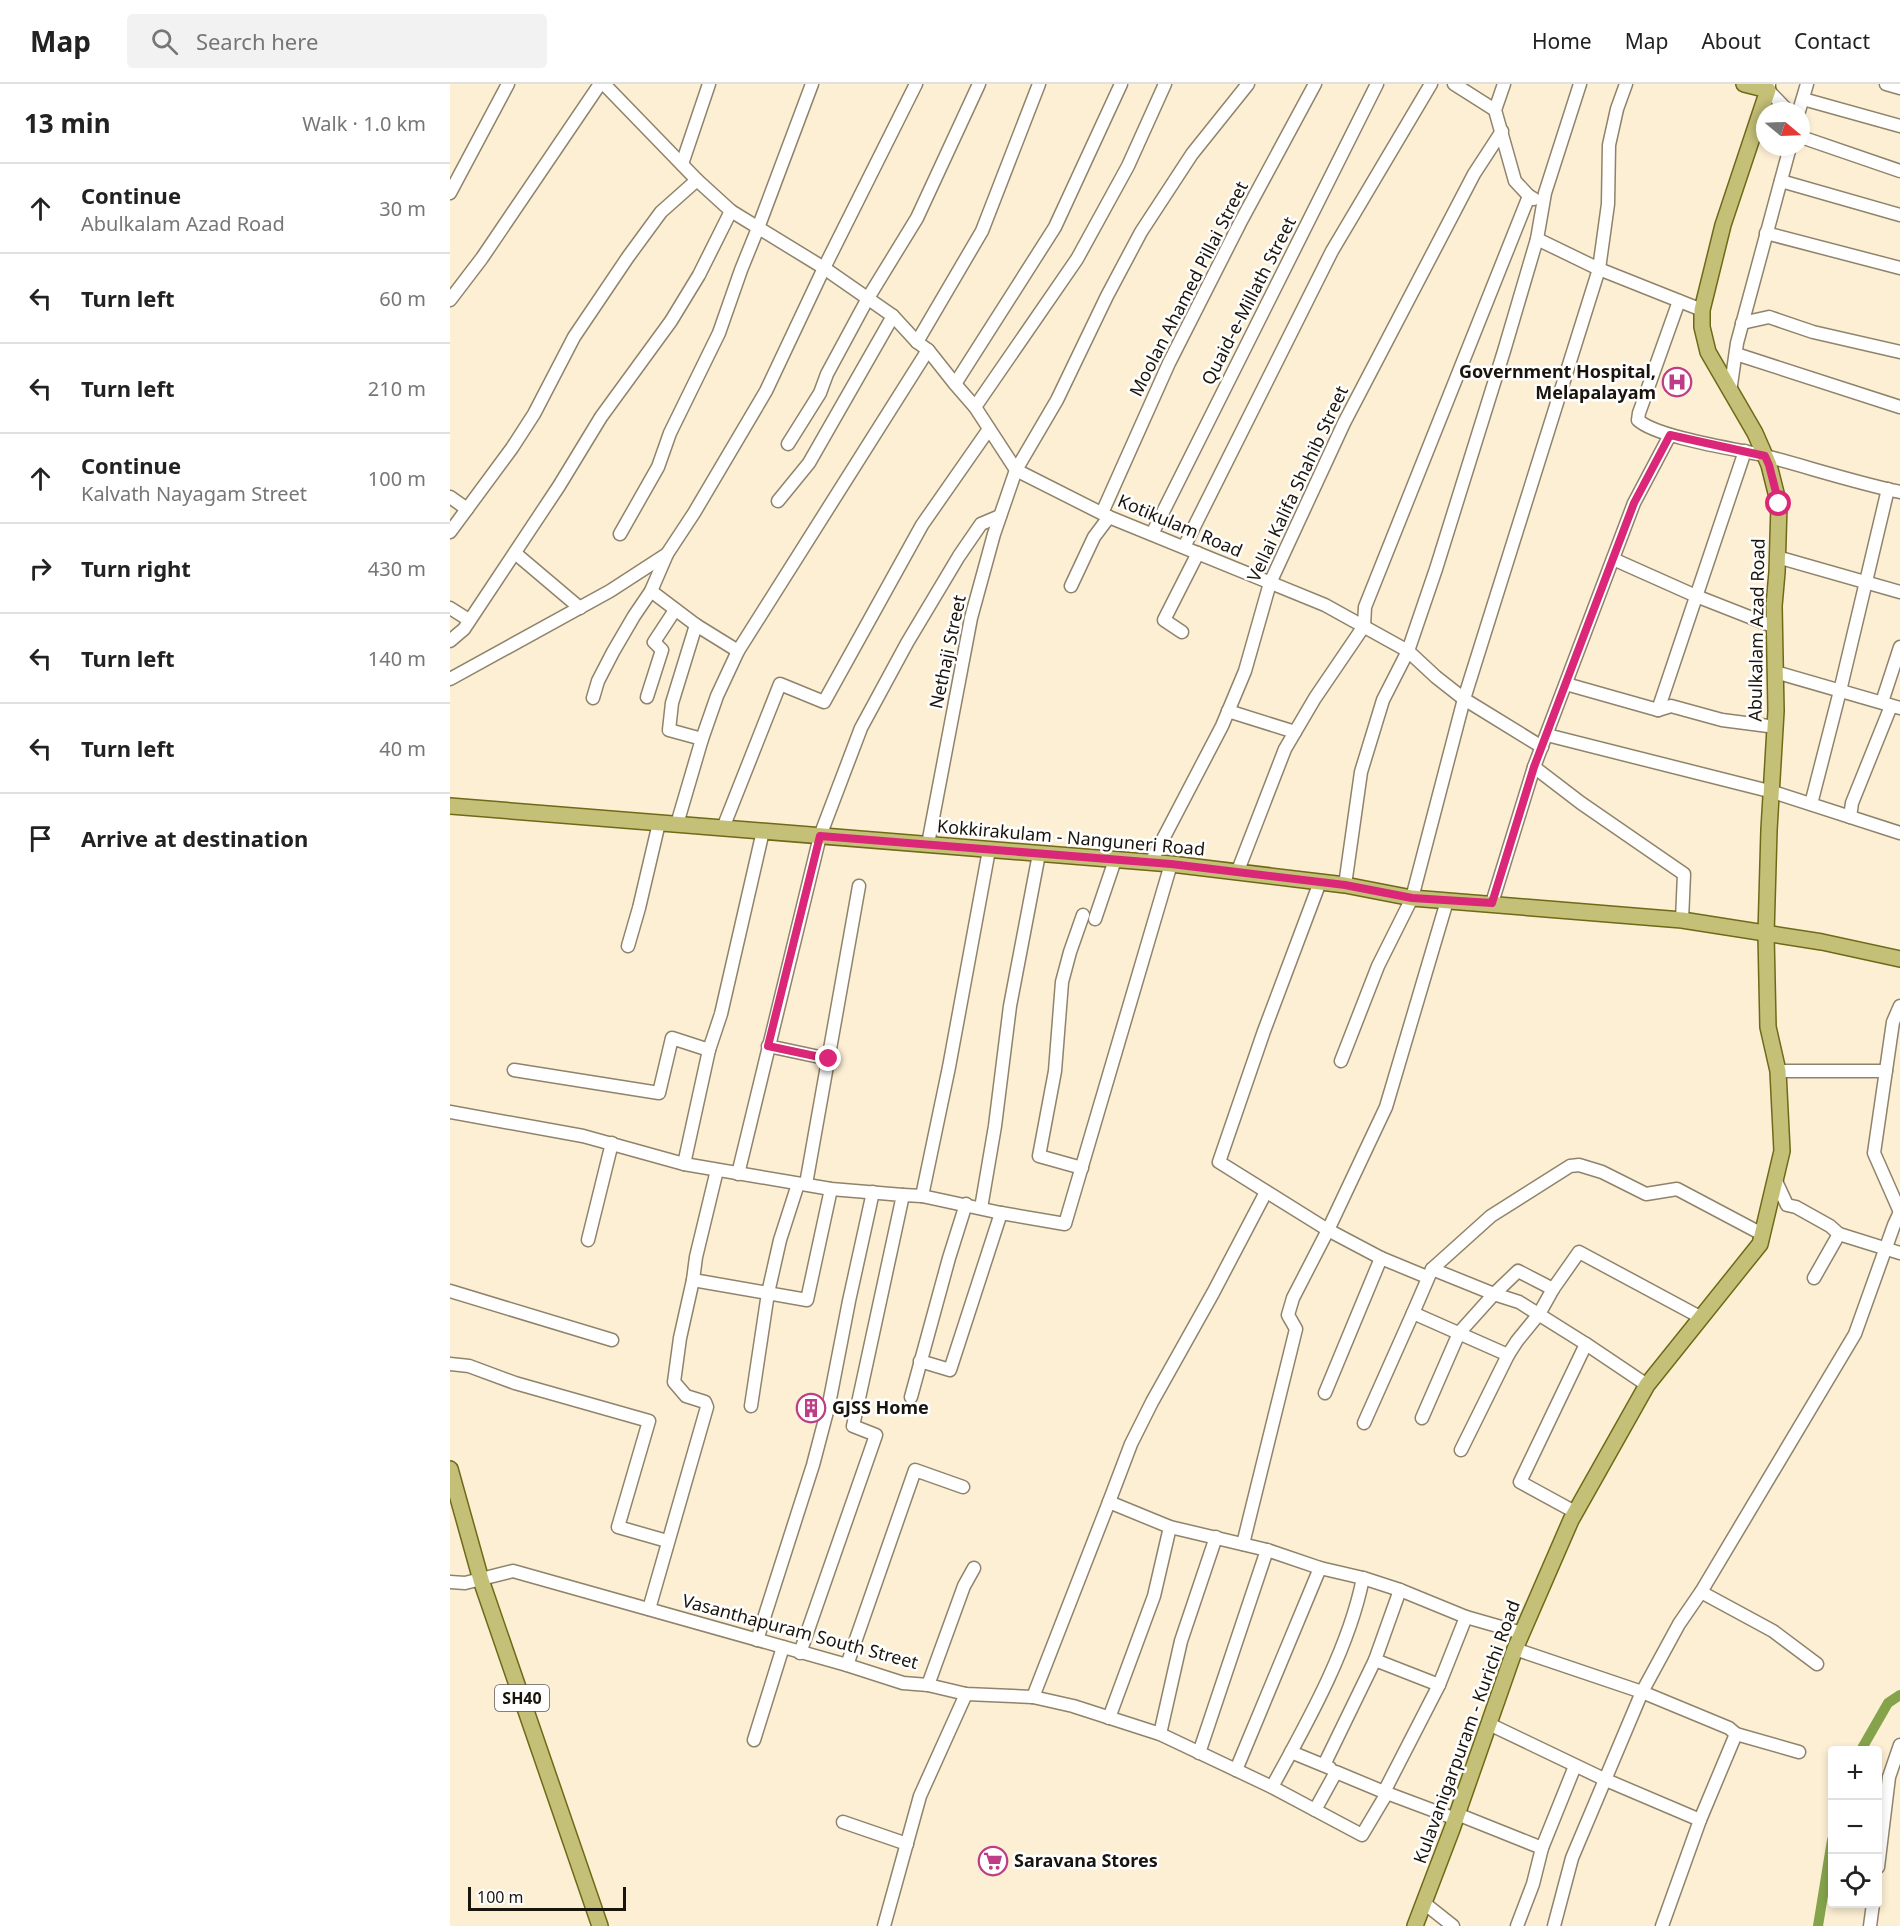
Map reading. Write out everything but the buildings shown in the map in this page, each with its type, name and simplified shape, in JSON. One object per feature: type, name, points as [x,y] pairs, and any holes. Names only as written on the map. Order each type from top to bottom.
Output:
[{"type":"main road","points":[[1744,84],[1769,87]]},
{"type":"main road","name":"Abulkalam Azad Road","points":[[1766,934],[1769,830],[1776,727],[1775,627],[1779,504],[1769,465],[1755,433],[1708,352],[1702,327],[1702,310],[1723,225],[1769,87]]},
{"type":"main road","name":"Kokkirakulam - Nanguneri Road","points":[[450,806],[1171,864],[1345,885],[1412,898],[1682,920],[1822,942],[1900,958]]},
{"type":"main road","name":"Kulavanigarpuram - Kurichi Road","points":[[1415,1926],[1515,1649],[1575,1512],[1647,1384],[1760,1244],[1782,1151],[1779,1071],[1768,1027],[1766,934]]},
{"type":"main road","name":"SH40","points":[[450,1469],[481,1580],[600,1926]]},
{"type":"street","points":[[450,193],[508,84]]},
{"type":"street","points":[[450,300],[482,258],[602,84],[696,180],[731,211],[824,268],[893,316],[917,342],[928,350],[975,407],[1016,470]]},
{"type":"street","points":[[682,164],[709,84]]},
{"type":"street","points":[[620,534],[658,467],[670,434],[719,333],[812,84]]},
{"type":"street","points":[[593,698],[598,681],[634,616],[651,591],[667,554],[766,391],[824,268],[916,84]]},
{"type":"street","points":[[788,444],[820,393],[827,374],[868,298],[917,218],[979,84]]},
{"type":"street","points":[[917,342],[982,231],[1039,84]]},
{"type":"street","points":[[954,384],[1055,227],[1121,84]]},
{"type":"street","points":[[975,407],[1077,259],[1128,166],[1165,84]]},
{"type":"street","name":"Nethaji Street","points":[[928,844],[971,618],[1000,516],[1016,470],[1057,400],[1107,296],[1142,232],[1192,154],[1248,84]]},
{"type":"street","name":"Moolan Ahamed Pillai Street","points":[[1071,586],[1106,515],[1169,363],[1240,223],[1315,84]]},
{"type":"street","name":"Quaid-e-Millath Street","points":[[1152,534],[1377,84]]},
{"type":"street","points":[[1184,547],[1332,251],[1431,84]]},
{"type":"street","points":[[1454,84],[1495,110]]},
{"type":"street","points":[[1504,84],[1495,110],[1515,181],[1529,196],[1543,205]]},
{"type":"street","points":[[1345,885],[1361,772],[1383,700],[1408,651],[1463,482],[1537,240],[1543,205],[1580,84]]},
{"type":"street","points":[[1341,1061],[1378,966],[1412,898],[1464,699],[1599,269],[1608,204],[1609,145],[1617,109],[1626,84]]},
{"type":"street","points":[[1802,102],[1806,84]]},
{"type":"street","points":[[1886,84],[1900,88]]},
{"type":"street","points":[[1769,87],[1781,102]]},
{"type":"street","points":[[1810,107],[1900,126]]},
{"type":"street","name":"Vellai Kalifa Shahib Street","points":[[1150,862],[1228,711],[1245,671],[1270,583],[1344,423],[1474,174],[1502,131]]},
{"type":"street","points":[[1810,141],[1900,171]]},
{"type":"street","points":[[1730,392],[1742,323],[1787,156]]},
{"type":"street","points":[[450,532],[512,448],[534,414],[574,337],[628,257],[661,212],[696,180]]},
{"type":"street","points":[[1780,181],[1900,216]]},
{"type":"street","points":[[1237,873],[1285,749],[1364,626],[1365,607],[1529,196]]},
{"type":"street","points":[[450,641],[464,629],[602,417],[671,321],[699,275],[731,211]]},
{"type":"street","points":[[1766,233],[1900,268]]},
{"type":"street","points":[[1537,240],[1599,269],[1702,310]]},
{"type":"street","points":[[1679,301],[1639,413],[1638,420],[1643,425],[1670,435],[1745,451],[1894,491],[1865,582],[1811,804]]},
{"type":"street","points":[[778,501],[809,463],[893,316]]},
{"type":"street","points":[[1742,323],[1769,317],[1813,332],[1900,352]]},
{"type":"street","points":[[677,824],[717,696],[738,651],[928,350]]},
{"type":"street","points":[[1736,354],[1900,407]]},
{"type":"street","points":[[723,828],[780,684],[824,702],[922,525],[989,429]]},
{"type":"street","points":[[1492,903],[1534,767],[1634,503],[1670,435]]},
{"type":"street","points":[[1658,710],[1745,451]]},
{"type":"street","name":"Kotikulam Road","points":[[1016,470],[1106,515],[1325,605],[1408,651],[1464,699],[1542,747]]},
{"type":"street","points":[[450,497],[467,509]]},
{"type":"street","points":[[738,1174],[820,836],[861,728],[907,643],[981,524],[1000,516]]},
{"type":"street","points":[[515,553],[580,608]]},
{"type":"street","points":[[1182,632],[1164,620],[1198,553]]},
{"type":"street","points":[[450,678],[610,591],[667,554]]},
{"type":"street","points":[[1778,557],[1900,592]]},
{"type":"street","points":[[1613,559],[1696,596],[1775,627]]},
{"type":"street","points":[[651,591],[696,625],[738,651]]},
{"type":"street","points":[[450,608],[469,620]]},
{"type":"street","points":[[647,697],[662,650],[654,642],[675,610]]},
{"type":"street","points":[[696,625],[672,703],[669,730],[702,739]]},
{"type":"street","points":[[1895,707],[1882,702],[1900,647]]},
{"type":"street","points":[[1776,672],[1895,707]]},
{"type":"street","points":[[1566,684],[1658,710],[1671,706],[1722,720],[1776,727]]},
{"type":"street","points":[[1850,817],[1852,803],[1895,707]]},
{"type":"street","points":[[1228,711],[1295,732]]},
{"type":"street","points":[[1547,735],[1773,792],[1900,833]]},
{"type":"street","points":[[1534,767],[1581,803],[1684,874],[1682,920]]},
{"type":"street","points":[[628,946],[659,823]]},
{"type":"street","points":[[684,1164],[709,1050],[721,1014],[763,831]]},
{"type":"street","points":[[922,1196],[989,850]]},
{"type":"street","points":[[981,1208],[995,1126],[1010,1006],[1039,854]]},
{"type":"street","points":[[1082,1168],[1039,1156],[1055,1071],[1062,982],[1070,952],[1115,860]]},
{"type":"street","points":[[450,1112],[583,1136],[684,1164],[738,1174],[831,1189],[922,1196],[1065,1224],[1171,864]]},
{"type":"street","points":[[1320,882],[1264,1031],[1219,1162],[1328,1230],[1381,1258],[1519,1302],[1647,1384]]},
{"type":"street","points":[[751,1406],[768,1293],[780,1240],[802,1184],[829,1059],[859,886]]},
{"type":"street","points":[[1243,1544],[1296,1329],[1288,1314],[1308,1266],[1328,1230],[1386,1107],[1447,901]]},
{"type":"street","points":[[1554,1926],[1572,1858],[1642,1692],[1679,1624],[1701,1592],[1855,1334],[1900,1212],[1874,1153],[1893,1022],[1900,1006]]},
{"type":"street","points":[[514,1070],[659,1093],[672,1038],[709,1050]]},
{"type":"street","points":[[768,1046],[829,1059]]},
{"type":"street","points":[[1779,1071],[1886,1071]]},
{"type":"street","points":[[588,1240],[612,1143]]},
{"type":"street","points":[[1364,1424],[1429,1273],[1491,1216],[1570,1166],[1579,1165],[1602,1172],[1646,1194],[1677,1189],[1762,1234]]},
{"type":"street","points":[[649,1609],[707,1407],[705,1402],[686,1396],[674,1382],[696,1257],[717,1170]]},
{"type":"street","points":[[1775,1179],[1786,1205],[1796,1207],[1830,1226],[1839,1234],[1900,1253]]},
{"type":"street","points":[[693,1280],[807,1300],[831,1189]]},
{"type":"street","points":[[757,1640],[816,1455],[829,1404],[873,1192]]},
{"type":"street","points":[[1033,1697],[1131,1444],[1266,1192]]},
{"type":"street","points":[[800,1653],[876,1435],[853,1426],[903,1195]]},
{"type":"street","points":[[911,1396],[966,1204]]},
{"type":"street","points":[[920,1361],[950,1370],[1000,1213]]},
{"type":"street","points":[[1814,1278],[1839,1234]]},
{"type":"street","points":[[1461,1450],[1508,1355],[1539,1314],[1579,1252],[1700,1317]]},
{"type":"street","points":[[1325,1394],[1381,1258]]},
{"type":"street","points":[[1422,1418],[1459,1333],[1494,1294],[1518,1271],[1553,1289]]},
{"type":"street","points":[[450,1291],[612,1340]]},
{"type":"street","points":[[1413,1313],[1508,1355]]},
{"type":"street","points":[[1575,1512],[1520,1482],[1586,1344]]},
{"type":"street","points":[[450,1364],[469,1366],[515,1383],[649,1421],[618,1527],[667,1541]]},
{"type":"street","points":[[847,1665],[915,1470],[963,1487]]},
{"type":"street","points":[[1109,1502],[1170,1527],[1267,1550],[1320,1568],[1364,1578],[1466,1617],[1522,1633]]},
{"type":"street","points":[[1110,1718],[1154,1596],[1170,1527]]},
{"type":"street","points":[[1160,1734],[1181,1641],[1216,1537]]},
{"type":"street","points":[[1199,1753],[1267,1550]]},
{"type":"street","points":[[928,1685],[964,1586],[974,1568]]},
{"type":"street","points":[[1236,1770],[1320,1568]]},
{"type":"street","name":"Vasanthapuram South Street","points":[[450,1582],[465,1583],[513,1571],[847,1665],[903,1683],[928,1685],[966,1694],[1033,1697],[1073,1706],[1160,1734],[1272,1787],[1362,1835],[1385,1793]]},
{"type":"street","points":[[1272,1787],[1341,1652],[1358,1604],[1364,1578]]},
{"type":"street","points":[[1324,1765],[1375,1660],[1400,1590]]},
{"type":"street","points":[[1701,1592],[1773,1631],[1817,1664]]},
{"type":"street","points":[[1385,1793],[1439,1685],[1466,1617]]},
{"type":"street","points":[[754,1740],[783,1647]]},
{"type":"street","points":[[1515,1649],[1642,1692],[1729,1728],[1736,1734],[1799,1752]]},
{"type":"street","points":[[1375,1660],[1439,1685]]},
{"type":"street","points":[[884,1926],[920,1796],[966,1694]]},
{"type":"street","points":[[1489,1724],[1575,1766],[1700,1820]]},
{"type":"street","points":[[1662,1926],[1700,1820],[1736,1734]]},
{"type":"street","points":[[1880,1854],[1889,1777],[1900,1745]]},
{"type":"street","points":[[1291,1752],[1385,1793],[1542,1848]]},
{"type":"street","points":[[1517,1926],[1533,1884],[1542,1848],[1575,1766]]},
{"type":"street","points":[[1315,1810],[1336,1772]]},
{"type":"street","points":[[843,1822],[907,1844]]},
{"type":"street","points":[[1424,1903],[1453,1926]]},
{"type":"street","points":[[1870,1926],[1872,1908]]},
{"type":"waterway","points":[[1863,1746],[1888,1703],[1900,1695]]},
{"type":"waterway","points":[[1818,1926],[1830,1854]]},
{"type":"place","name":"Government Hospital, Melapalayam","points":[[1677,382]]},
{"type":"place","name":"GJSS Home","points":[[811,1408]]},
{"type":"place","name":"Saravana Stores","points":[[993,1861]]},
{"type":"route","points":[[829,1059],[768,1046],[820,836],[1171,864],[1345,885],[1412,898],[1492,903],[1534,767],[1634,503],[1670,435],[1765,456],[1779,504]]}]
